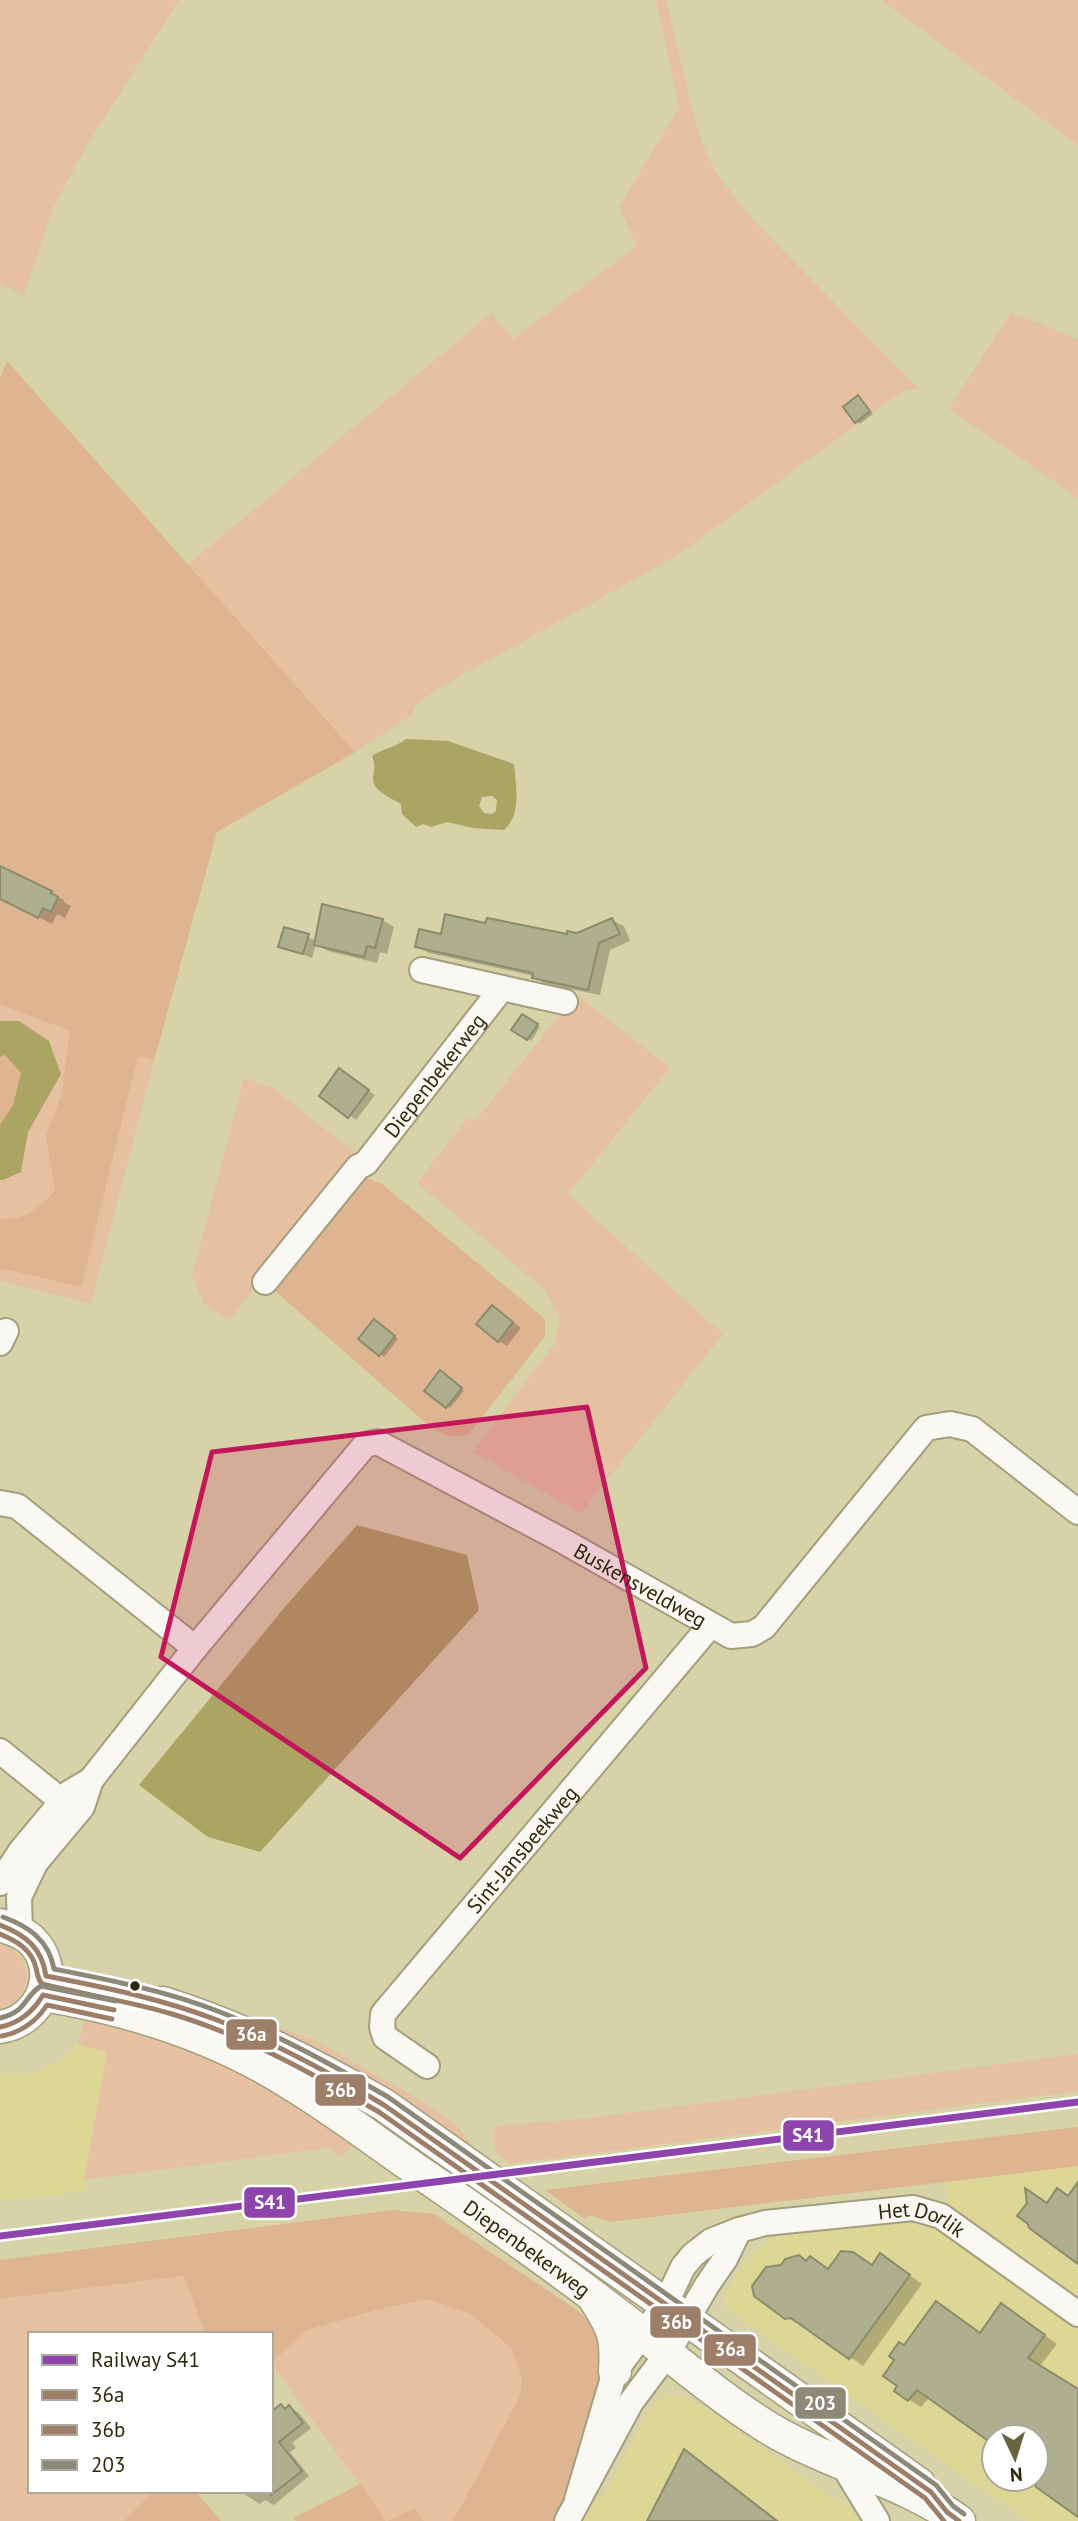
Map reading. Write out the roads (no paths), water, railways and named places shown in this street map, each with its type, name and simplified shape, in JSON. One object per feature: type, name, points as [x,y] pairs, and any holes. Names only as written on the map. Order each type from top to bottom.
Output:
[{"type":"main road","points":[[3,2032],[34,2010],[44,1985],[42,1955],[29,1938],[10,1928]]},
{"type":"main road","name":"Diepenbekerweg","points":[[44,1985],[81,2001],[157,2022],[231,2051],[292,2084],[591,2294],[768,2427],[844,2465],[923,2499],[953,2517]]},
{"type":"main road","name":"Diepenbekerweg","points":[[44,1985],[138,1995],[215,2020],[275,2045],[326,2071],[432,2138],[931,2492],[953,2517]]},
{"type":"main road","points":[[591,2294],[612,2325],[616,2353],[615,2371]]},
{"type":"street","name":"Diepenbekerweg","points":[[422,970],[565,1002]]},
{"type":"street","name":"Diepenbekerweg","points":[[265,1282],[502,988]]},
{"type":"street","name":"Buskensveldweg","points":[[0,1883],[20,1852],[69,1807],[82,1807],[91,1780],[195,1648],[365,1445],[377,1442],[565,1542],[731,1636],[752,1634],[764,1627],[926,1428],[950,1424],[972,1429],[1078,1512]]},
{"type":"street","points":[[0,1503],[17,1506],[195,1648]]},
{"type":"street","name":"Sint-Jansbeekweg","points":[[427,2066],[385,2036],[382,2027],[383,2014],[710,1626]]},
{"type":"street","points":[[0,1751],[69,1807]]},
{"type":"street","name":"Buskensveldweg","points":[[10,1928],[19,1897],[29,1876],[69,1807]]},
{"type":"street","name":"Het Dorlik","points":[[656,2345],[676,2313],[707,2285],[725,2259],[739,2230],[765,2223],[912,2208],[942,2216],[1078,2314]]},
{"type":"street","points":[[572,2510],[615,2371],[656,2345]]},
{"type":"street","points":[[572,2510],[632,2402],[656,2345]]},
{"type":"street","points":[[844,2465],[877,2521]]},
{"type":"rail line","name":"S41","points":[[0,2236],[1078,2102]]}]
